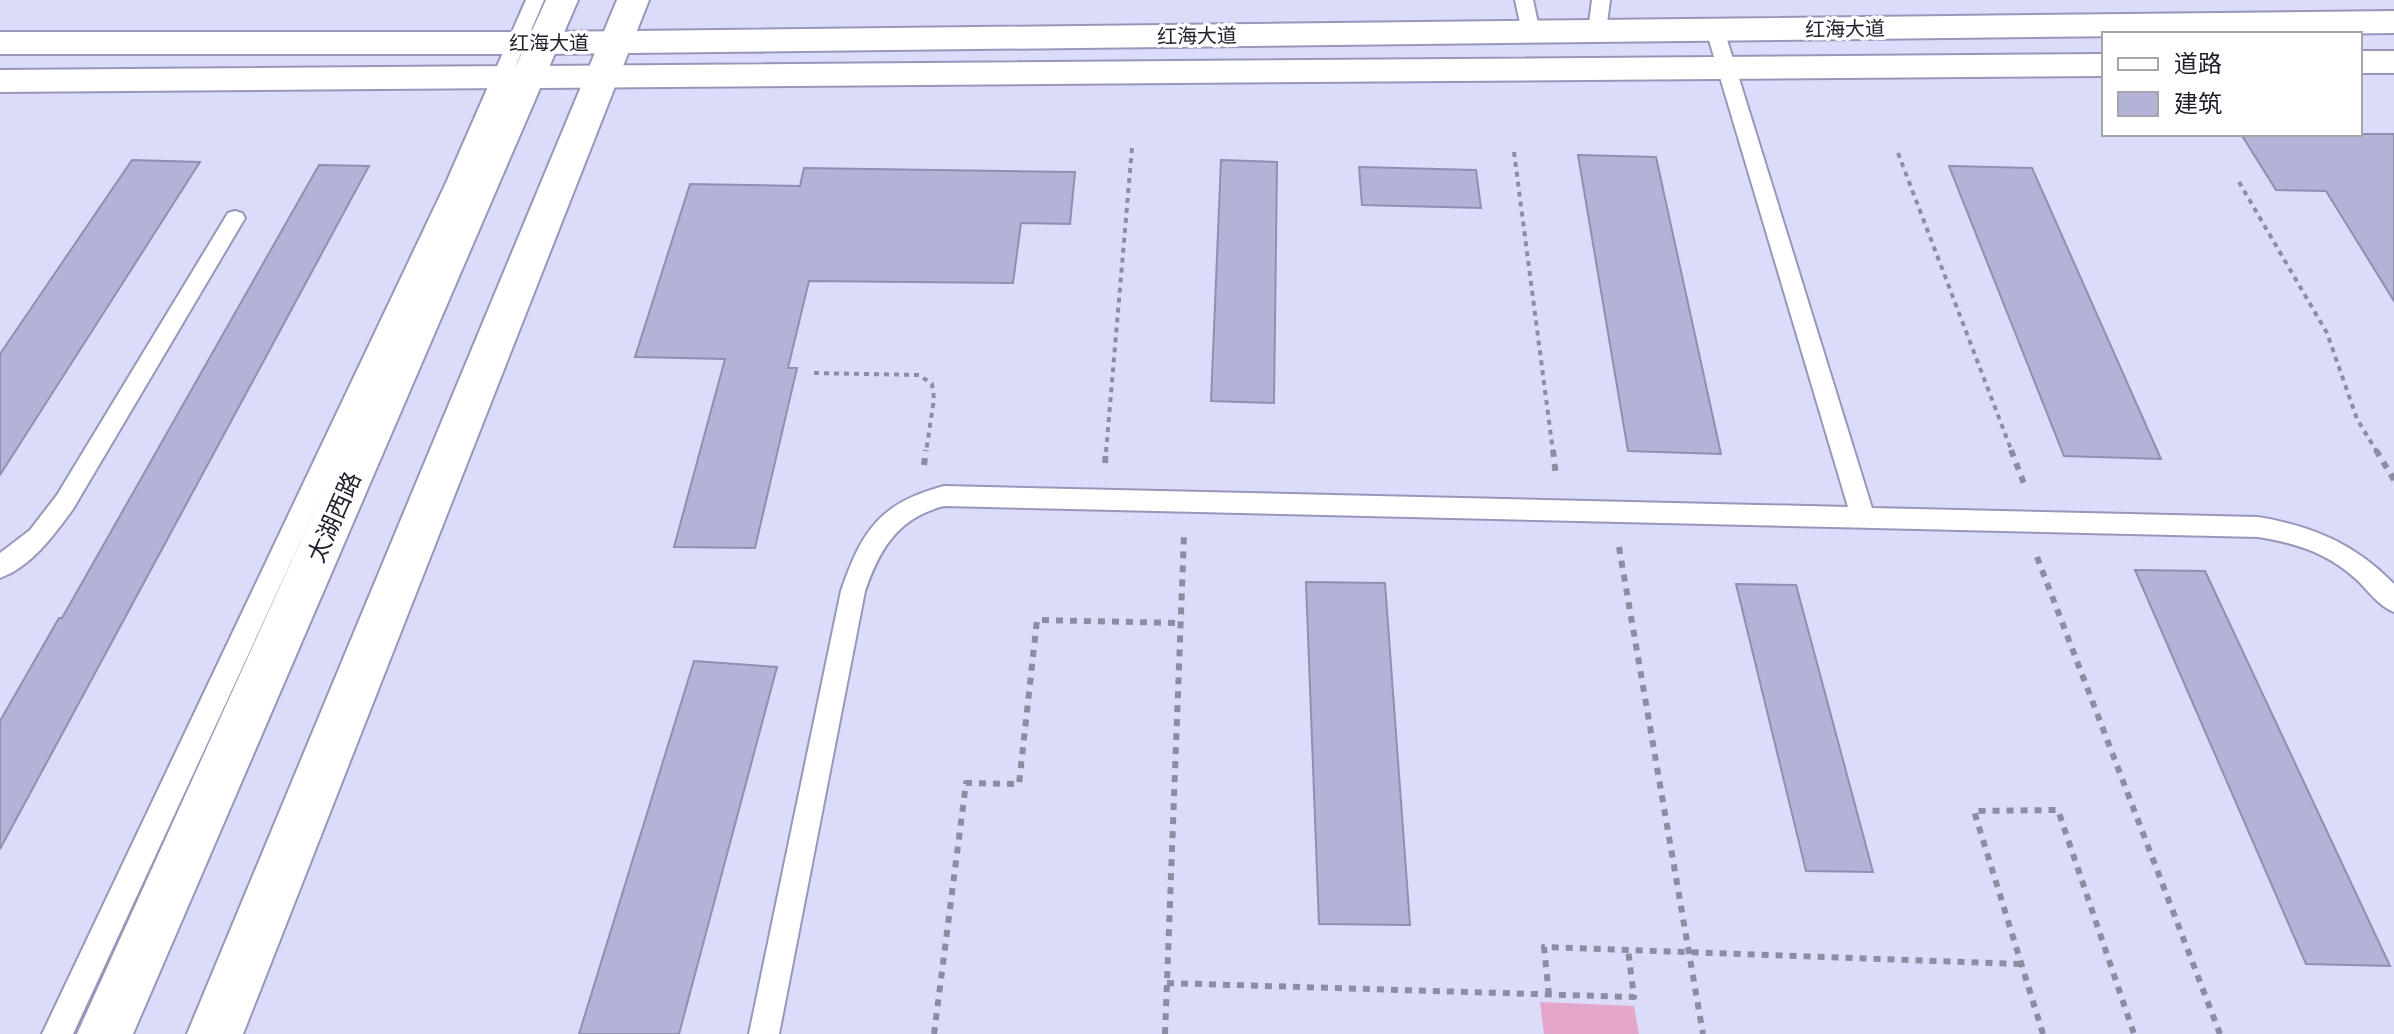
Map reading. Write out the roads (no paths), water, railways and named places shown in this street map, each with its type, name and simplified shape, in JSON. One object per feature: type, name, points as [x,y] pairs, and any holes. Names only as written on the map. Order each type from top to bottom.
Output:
[{"type":"main road","name":"太湖西路","points":[[105,1034],[521,61],[562,0]]},
{"type":"main road","points":[[215,1034],[633,0]]},
{"type":"main road","name":"红海大道","points":[[609,60],[1528,16],[1599,16],[1715,30],[2394,22]]},
{"type":"main road","name":"红海大道","points":[[0,43],[521,61]]},
{"type":"main road","name":"红海大道","points":[[0,81],[609,60],[1727,68],[2102,65]]},
{"type":"main road","points":[[2362,62],[2394,62]]},
{"type":"lane","points":[[57,1034],[455,185],[521,61],[535,0]]},
{"type":"lane","points":[[1715,30],[1862,515]]},
{"type":"lane","points":[[0,567],[39,537],[65,502],[235,218]]},
{"type":"lane","points":[[764,1034],[853,591],[866,553],[885,523],[919,501],[944,496],[1862,515],[2258,527],[2299,532],[2335,547],[2368,573],[2394,601]]}]
